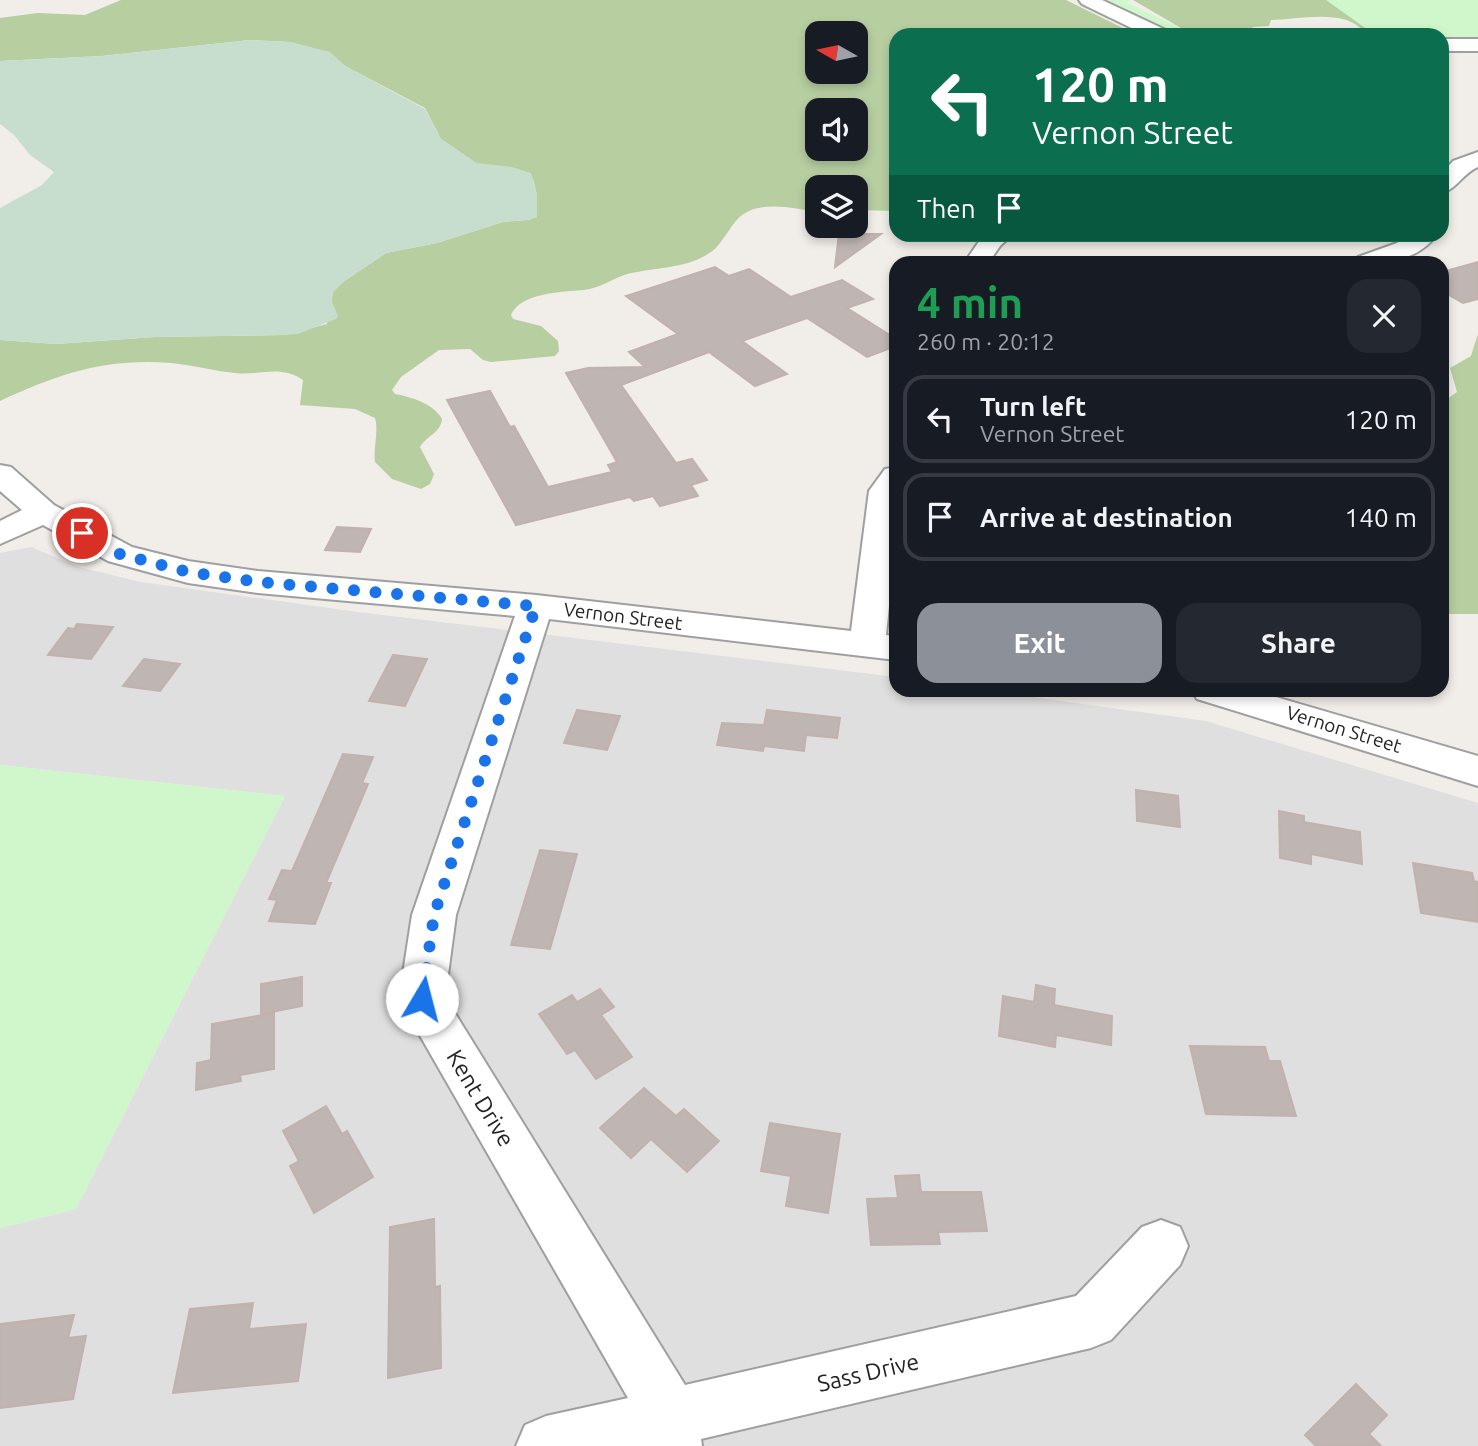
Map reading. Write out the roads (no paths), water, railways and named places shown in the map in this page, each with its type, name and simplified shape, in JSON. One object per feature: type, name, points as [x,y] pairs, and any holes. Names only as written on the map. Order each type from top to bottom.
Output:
[{"type":"street","points":[[1088,0],[1146,28]]},
{"type":"street","points":[[1449,45],[1478,45]]},
{"type":"street","points":[[1449,179],[1461,166],[1478,159]]},
{"type":"street","points":[[1384,256],[1406,248],[1414,242]]},
{"type":"street","name":"Vernon Street","points":[[0,474],[43,512],[120,554],[188,572],[258,582],[536,606],[882,646]]},
{"type":"street","points":[[882,646],[885,491],[889,486]]},
{"type":"street","points":[[0,534],[43,512]]},
{"type":"street","name":"Kent Drive","points":[[536,606],[434,915],[422,999],[672,1432]]},
{"type":"street","name":"Vernon Street","points":[[1233,697],[1478,771]]},
{"type":"street","name":"Sass Drive","points":[[546,1446],[672,1432],[1091,1320],[1161,1246]]}]
